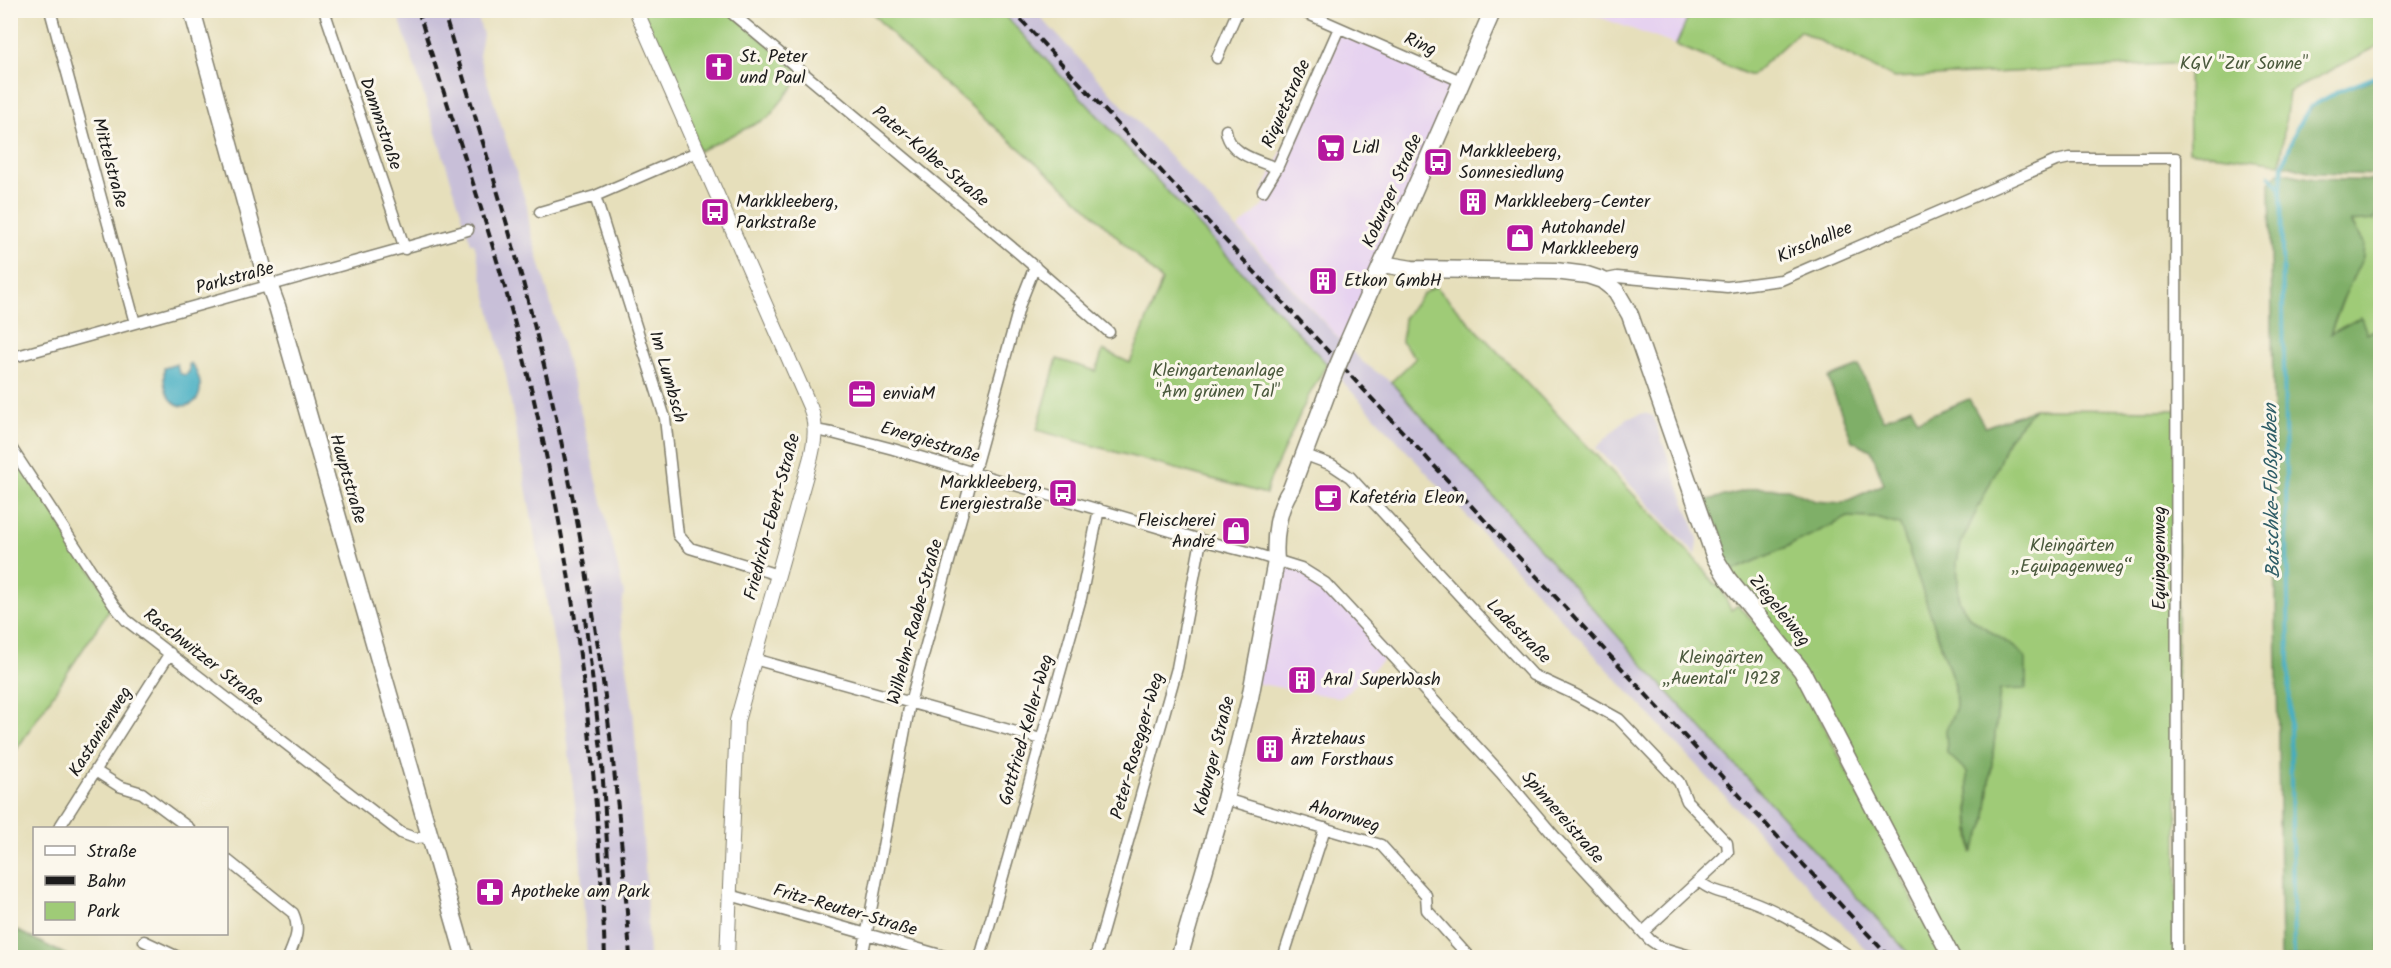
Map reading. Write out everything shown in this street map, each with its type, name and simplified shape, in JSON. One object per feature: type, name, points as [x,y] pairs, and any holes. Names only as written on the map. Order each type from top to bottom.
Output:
[{"type":"main road","name":"Hauptstraße","points":[[192,10],[465,957]]},
{"type":"main road","name":"Koburger Straße","points":[[1179,957],[1225,799],[1257,669],[1276,561],[1284,544],[1293,502],[1291,489],[1335,372],[1493,10]]},
{"type":"main road","name":"Kirschallee","points":[[1382,264],[1412,268],[1555,271],[1587,275],[1602,280]]},
{"type":"main road","name":"Ziegeleiweg","points":[[1602,280],[1616,291],[1629,315],[1715,558],[1728,579],[1802,671],[1952,957]]},
{"type":"street","name":"Mittelstraße","points":[[50,10],[135,323]]},
{"type":"street","name":"Dammstraße","points":[[324,10],[405,249]]},
{"type":"street","name":"Friedrich-Ebert-Straße","points":[[636,10],[812,411],[815,430],[811,457],[739,711],[736,734],[727,957]]},
{"type":"street","name":"Pater-Kolbe-Straße","points":[[728,10],[1035,266],[1109,332]]},
{"type":"street","points":[[1217,58],[1238,10]]},
{"type":"street","name":"Ring","points":[[1299,10],[1463,82]]},
{"type":"street","name":"Riquetstraße","points":[[1263,191],[1277,168],[1339,28]]},
{"type":"street","points":[[1226,130],[1231,143],[1243,154],[1277,168]]},
{"type":"street","points":[[540,212],[595,196],[699,151]]},
{"type":"street","name":"Kirschallee","points":[[1602,280],[1617,277],[1727,286],[1780,280],[2056,161],[2070,158],[2176,158]]},
{"type":"street","name":"Equipagenweg","points":[[2176,158],[2177,957]]},
{"type":"street","name":"Im Lumbsch","points":[[595,196],[665,418],[678,535],[690,548],[778,575]]},
{"type":"street","name":"Parkstraße","points":[[10,358],[468,230]]},
{"type":"street","name":"Wilhelm-Raabe-Straße","points":[[862,957],[909,703],[1020,304],[1035,266]]},
{"type":"street","name":"Energiestraße","points":[[815,430],[893,449],[1276,561]]},
{"type":"street","name":"Raschwitzer Straße","points":[[10,446],[113,604],[126,620],[401,833],[415,838],[430,837]]},
{"type":"street","name":"Ladestraße","points":[[1303,454],[1332,465],[1350,477],[1533,675],[1619,719],[1678,782],[1688,801],[1727,843],[1728,852],[1699,881]]},
{"type":"street","name":"Gottfried-Keller-Weg","points":[[980,957],[1081,598],[1099,509]]},
{"type":"street","name":"Peter-Rosegger-Weg","points":[[1095,957],[1177,668],[1201,540]]},
{"type":"street","name":"Spinnereistraße","points":[[1276,561],[1301,568],[1325,583],[1501,773],[1555,837],[1643,932],[1660,947],[1697,957]]},
{"type":"street","name":"Kastanienweg","points":[[60,827],[97,772],[170,653]]},
{"type":"street","points":[[754,659],[1041,739]]},
{"type":"street","points":[[97,772],[119,786],[142,793],[188,827]]},
{"type":"street","name":"Ahornweg","points":[[1225,799],[1381,845],[1426,895],[1427,910],[1470,957]]},
{"type":"street","points":[[1283,957],[1325,828]]},
{"type":"street","points":[[228,861],[293,913],[298,924],[298,934],[288,957]]},
{"type":"street","points":[[1643,932],[1699,881],[1705,887],[1751,901],[1805,928],[1853,957]]},
{"type":"street","name":"Fritz-Reuter-Straße","points":[[730,895],[951,957]]},
{"type":"street","points":[[144,941],[180,957]]},
{"type":"shaded area","points":[[397,11],[476,11],[483,35],[479,56],[527,206],[530,229],[578,400],[624,594],[620,618],[633,708],[645,866],[649,957],[587,957],[579,839],[561,682],[506,375],[474,243],[471,243]]},
{"type":"shaded area","points":[[1001,11],[1035,11],[1338,338],[1364,363],[1391,382],[1655,678],[1912,957],[1873,957]]},
{"type":"shaded area","points":[[1582,11],[1691,11],[1676,45]]},
{"type":"shaded area","points":[[1339,28],[1463,82],[1346,346],[1238,228],[1265,204],[1263,191]]},
{"type":"shaded area","points":[[1644,413],[1653,416],[1698,539],[1696,555],[1596,448],[1627,418]]},
{"type":"shaded area","points":[[1276,561],[1314,574],[1391,653],[1340,698],[1254,683]]},
{"type":"green space","points":[[636,11],[728,11],[803,74],[768,118],[699,151]]},
{"type":"green space","name":"Kleingartenanlage \"Am grünen Tal\"","points":[[870,11],[1001,11],[1327,364],[1308,397],[1269,482],[1266,494],[1037,430],[1057,359],[1096,371],[1103,350],[1130,363],[1162,281],[1081,202],[913,56]]},
{"type":"green space","name":"KGV \"Zur Sonne\"","points":[[1691,11],[2380,11],[2380,45],[2289,92],[2280,163],[2189,151],[2188,63],[1894,78],[1800,31],[1751,76],[1676,45]]},
{"type":"green space","points":[[2380,75],[2380,175],[2316,173],[2283,164],[2298,127],[2311,109],[2331,95],[2368,82]]},
{"type":"green space","points":[[2279,172],[2315,179],[2380,181],[2380,202],[2374,220],[2351,222],[2364,243],[2363,257],[2342,301],[2330,334],[2361,317],[2367,334],[2380,327],[2380,957],[2281,957],[2270,182]]},
{"type":"green space","points":[[2380,202],[2380,327],[2367,334],[2361,318],[2330,335],[2364,243],[2351,221],[2374,220]]},
{"type":"green space","name":"Kleingärten „Auental“ 1928","points":[[1435,286],[1694,558],[1716,586],[1720,586],[1731,610],[1738,605],[1784,655],[1815,709],[1942,957],[1912,957],[1655,678],[1391,382],[1416,358],[1402,342],[1404,317],[1424,293]]},
{"type":"green space","points":[[1859,366],[1883,420],[1911,407],[1918,420],[1969,399],[1985,427],[2034,409],[2008,439],[1995,473],[1961,543],[1957,562],[1959,601],[1970,618],[2017,649],[2026,659],[2026,689],[2000,690],[1985,825],[1972,853],[1967,772],[1947,753],[1946,730],[1956,707],[1955,686],[1900,525],[1876,518],[1848,517],[1725,574],[1695,503],[1757,488],[1788,489],[1815,501],[1842,503],[1884,484],[1871,450],[1852,441],[1828,378]]},
{"type":"green space","name":"Kleingärten „Equipagenweg“","points":[[2034,409],[2177,410],[2177,957],[1952,957],[1802,671],[1725,574],[1848,517],[1876,518],[1900,525],[1955,686],[1956,707],[1946,730],[1967,772],[1971,851],[1985,825],[2000,690],[2017,649],[1970,618],[1959,601],[1957,562],[1961,543],[1995,473],[2008,439]]},
{"type":"green space","points":[[11,446],[113,604],[11,758]]},
{"type":"green space","points":[[10,927],[70,957],[11,957]]},
{"type":"water","points":[[191,363],[199,379],[200,392],[196,401],[188,405],[179,405],[171,399],[165,387],[164,368],[177,364],[179,373],[185,375],[189,372]]},
{"type":"waterway","name":"Batschke‐Floßgraben","points":[[2294,958],[2281,188],[2283,164],[2297,128],[2310,107],[2339,91],[2380,75]]},
{"type":"waterway","points":[[2270,175],[2281,188]]},
{"type":"railway","points":[[418,10],[512,313],[549,471],[577,632],[587,714],[595,795],[605,958]]},
{"type":"railway","points":[[443,10],[520,273],[543,361],[575,509],[610,732],[630,958]]},
{"type":"railway","points":[[1012,10],[1890,958]]},
{"type":"railway","points":[[585,618],[601,750],[610,890]]},
{"type":"place","name":"St. Peter und Paul","points":[[719,67]]},
{"type":"place","name":"Lidl","points":[[1331,148]]},
{"type":"place","name":"Markkleeberg, Sonnesiedlung","points":[[1438,162]]},
{"type":"place","name":"Markkleeberg-Center","points":[[1473,202]]},
{"type":"place","name":"Markkleeberg, Parkstraße","points":[[715,212]]},
{"type":"place","name":"Autohandel Markkleeberg","points":[[1520,238]]},
{"type":"place","name":"Etkon GmbH","points":[[1323,281]]},
{"type":"place","name":"enviaM","points":[[862,394]]},
{"type":"place","name":"Markkleeberg, Energiestraße","points":[[1063,493]]},
{"type":"place","name":"Kafetéria Eleon","points":[[1328,498]]},
{"type":"place","name":"Fleischerei André","points":[[1236,531]]},
{"type":"place","name":"Aral SuperWash","points":[[1302,680]]},
{"type":"place","name":"Ärztehaus am Forsthaus","points":[[1270,749]]},
{"type":"place","name":"Apotheke am Park","points":[[490,892]]}]
